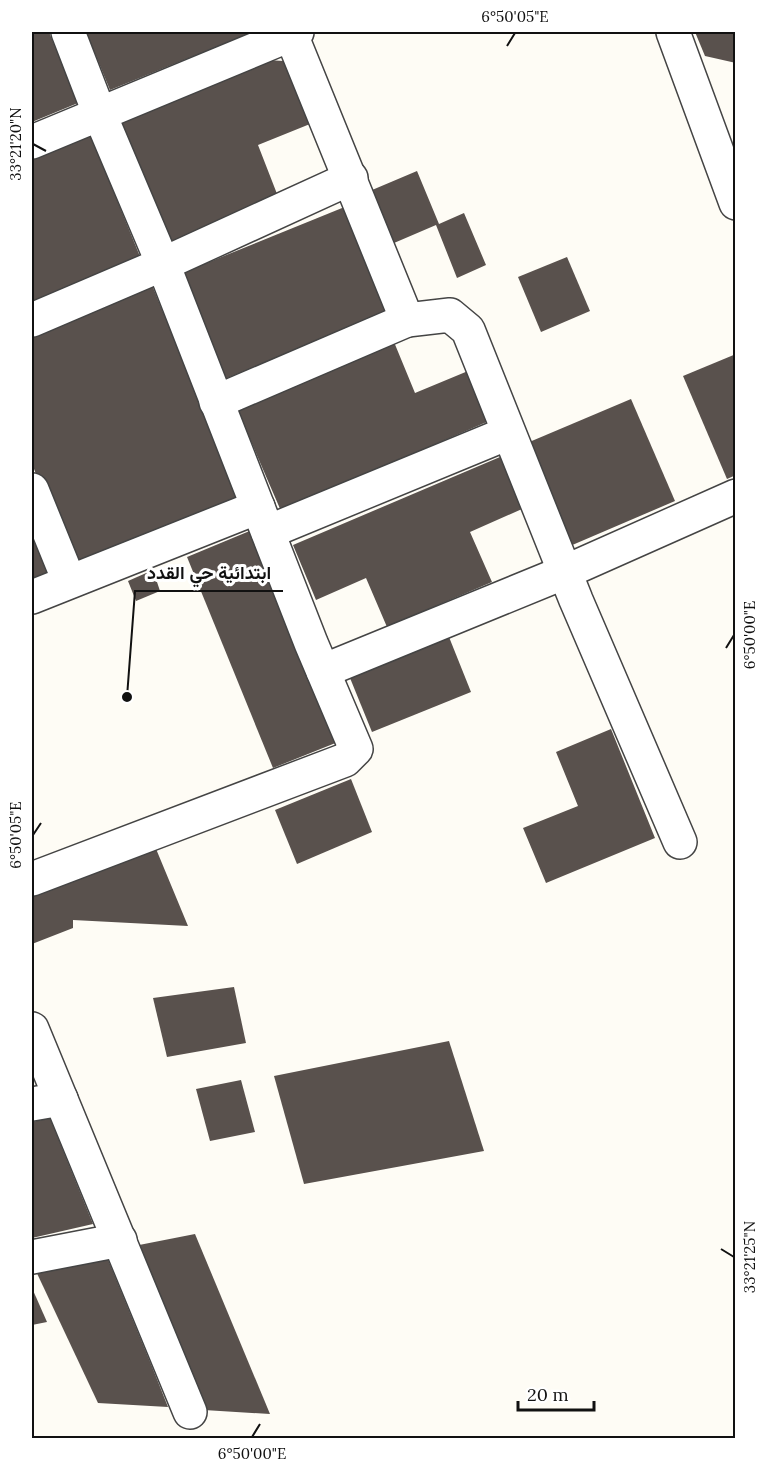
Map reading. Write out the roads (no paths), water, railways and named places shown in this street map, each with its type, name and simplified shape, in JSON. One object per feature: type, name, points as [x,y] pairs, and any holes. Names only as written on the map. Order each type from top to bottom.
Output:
[{"type":"street","points":[[32,879],[345,760],[356,749],[323,672],[163,264],[100,115],[68,32]]},
{"type":"street","points":[[32,142],[293,32],[382,262],[407,320]]},
{"type":"street","points":[[674,32],[735,203]]},
{"type":"street","points":[[32,320],[163,264],[351,178]]},
{"type":"street","points":[[216,402],[407,320],[450,315],[468,330],[565,572],[680,842]]},
{"type":"street","points":[[32,597],[69,581],[263,519],[508,434]]},
{"type":"street","points":[[32,490],[69,581]]},
{"type":"street","points":[[323,672],[565,572],[735,496]]},
{"type":"street","points":[[32,1029],[46,1102],[120,1240],[190,1412]]},
{"type":"street","points":[[32,1257],[120,1240]]},
{"type":"place","name":"ابتدائية حي القدد","points":[[127,697]]}]
